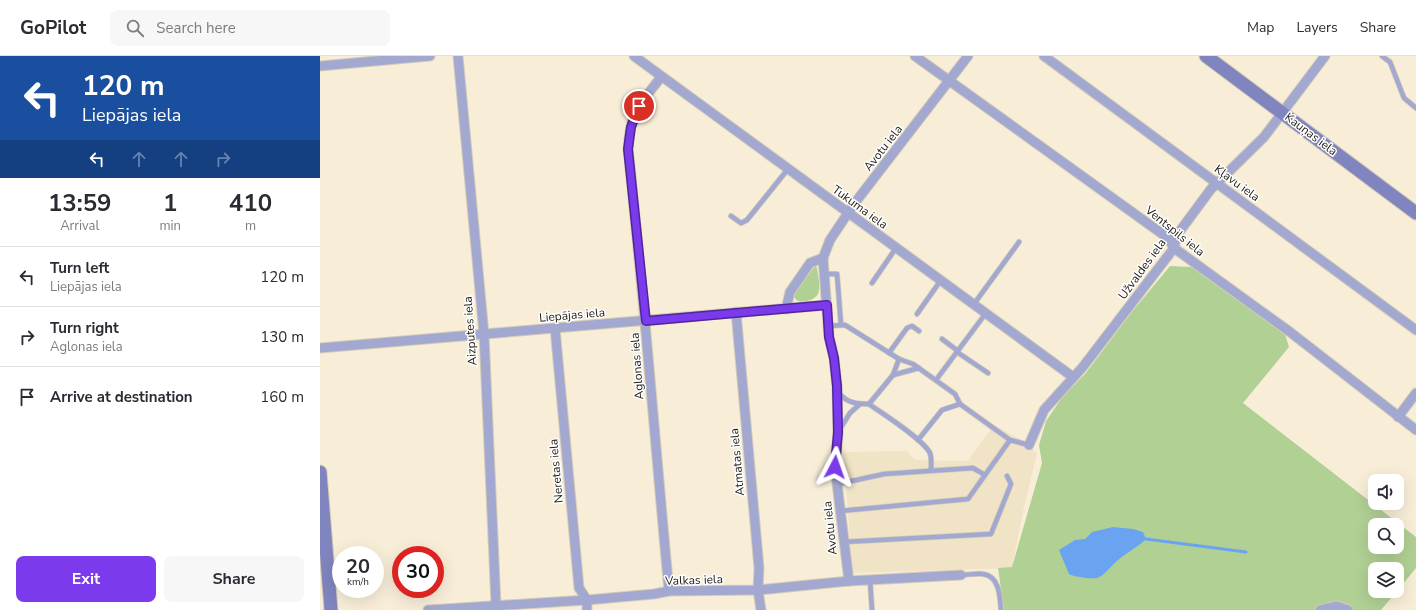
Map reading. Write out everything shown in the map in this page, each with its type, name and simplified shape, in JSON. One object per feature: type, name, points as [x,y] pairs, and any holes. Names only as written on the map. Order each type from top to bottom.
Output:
[{"type":"street","points":[[320,66],[430,56]]},
{"type":"street","name":"Aizputes iela","points":[[458,56],[484,334],[496,605]]},
{"type":"street","name":"Tukuma iela","points":[[634,56],[1073,377]]},
{"type":"street","name":"Ventspils iela","points":[[915,56],[1168,238],[1174,248],[1290,332],[1416,430]]},
{"type":"street","name":"Avotu iela","points":[[849,581],[835,467],[838,432],[837,391],[834,358],[829,337],[823,258],[830,240],[848,213],[968,56]]},
{"type":"street","name":"Kļavu iela","points":[[1044,56],[1416,330]]},
{"type":"street","name":"Kauņas iela","points":[[1206,56],[1416,213]]},
{"type":"street","name":"Užvaldes iela","points":[[1029,444],[1044,410],[1082,368],[1174,248],[1177,236],[1183,226],[1211,189],[1264,137],[1325,56]]},
{"type":"street","name":"Aglonas iela","points":[[661,77],[639,106],[633,119],[628,149],[646,321],[669,591]]},
{"type":"street","points":[[786,309],[790,292],[810,263],[823,258]]},
{"type":"street","name":"Liepājas iela","points":[[320,348],[827,305]]},
{"type":"street","name":"Atmatas iela","points":[[736,312],[759,568],[758,590],[761,610]]},
{"type":"street","name":"Neretas iela","points":[[555,328],[579,588],[587,600],[587,610]]},
{"type":"street","points":[[1398,417],[1416,393]]},
{"type":"street","points":[[320,473],[321,502],[331,610]]},
{"type":"street","name":"Valkas iela","points":[[428,610],[587,600],[654,594],[669,591],[758,590],[849,581],[960,575]]},
{"type":"street","points":[[1320,610],[1338,606],[1348,610]]},
{"type":"lane","points":[[1382,56],[1390,62],[1404,98],[1416,108]]},
{"type":"lane","points":[[731,216],[741,223],[747,220],[788,169]]},
{"type":"lane","points":[[974,304],[1019,242]]},
{"type":"lane","points":[[872,283],[896,248]]},
{"type":"lane","points":[[824,274],[837,274],[841,325]]},
{"type":"lane","points":[[917,314],[941,280]]},
{"type":"lane","points":[[936,380],[986,313]]},
{"type":"lane","points":[[828,326],[845,325],[899,359],[914,364],[955,394],[960,404],[1010,440],[1029,444]]},
{"type":"lane","points":[[889,353],[907,328],[912,326],[919,331]]},
{"type":"lane","points":[[942,339],[988,374]]},
{"type":"lane","points":[[869,404],[893,375],[899,359]]},
{"type":"lane","points":[[893,375],[919,368]]},
{"type":"lane","points":[[837,391],[848,401],[860,404],[869,404],[918,440],[929,452],[932,459],[931,471]]},
{"type":"lane","points":[[838,432],[850,413],[860,404]]},
{"type":"lane","points":[[918,440],[942,410],[960,404]]},
{"type":"lane","points":[[840,511],[968,499],[1010,440]]},
{"type":"lane","points":[[838,484],[884,474],[973,468],[984,475]]},
{"type":"lane","points":[[844,542],[991,534],[1011,484],[1007,476]]},
{"type":"lane","points":[[960,575],[984,574],[994,580],[998,588],[1001,610]]},
{"type":"lane","points":[[870,580],[872,610]]},
{"type":"shaded area","points":[[994,425],[1020,439],[1037,453],[1022,516],[1012,568],[852,573],[844,452],[907,451],[915,460],[968,461]]},
{"type":"green space","points":[[815,266],[817,268],[819,281],[818,294],[816,297],[808,301],[804,302],[797,300],[794,294]]},
{"type":"green space","points":[[1170,266],[1192,267],[1285,334],[1289,347],[1243,403],[1368,500],[1368,510],[1381,510],[1391,518],[1368,518],[1368,554],[1404,554],[1404,528],[1416,537],[1416,568],[1404,583],[1404,562],[1368,562],[1368,598],[1391,598],[1381,610],[1004,610],[998,568],[1012,567],[1042,463],[1039,445],[1046,421],[1063,396],[1085,374],[1131,313]]},
{"type":"water","points":[[1113,527],[1133,529],[1143,532],[1146,539],[1097,578],[1083,578],[1069,574],[1059,550],[1075,540],[1085,539],[1092,532]]},
{"type":"waterway","points":[[1146,539],[1246,552]]},
{"type":"route","points":[[639,106],[633,119],[628,149],[646,321],[827,305],[829,337],[834,358],[837,386],[838,432],[835,467]]}]
